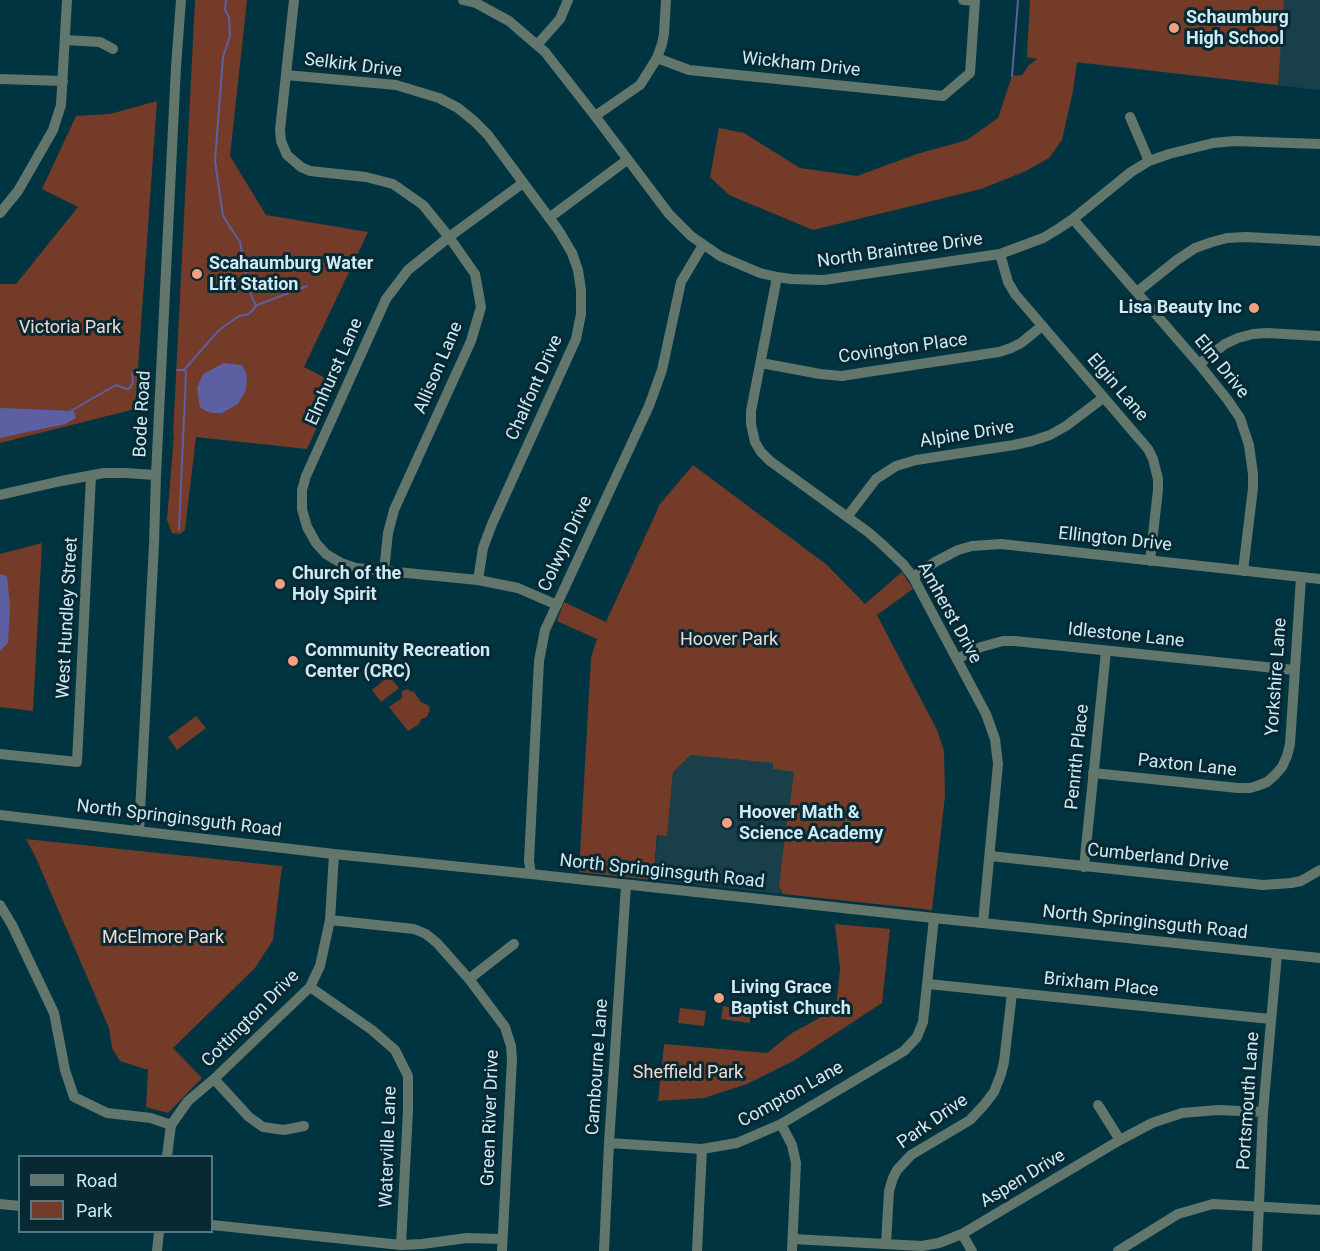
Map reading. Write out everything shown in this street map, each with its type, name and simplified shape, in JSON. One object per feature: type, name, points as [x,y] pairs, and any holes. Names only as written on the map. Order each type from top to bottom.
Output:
[{"type":"street","points":[[0,213],[18,191],[53,129],[61,105],[68,0]]},
{"type":"street","name":"Bode Road","points":[[139,831],[181,0]]},
{"type":"street","name":"Allison Lane","points":[[294,0],[280,136],[287,155],[310,171],[366,177],[393,184],[423,205],[475,274],[481,307],[471,341],[394,510],[388,533],[384,571]]},
{"type":"street","name":"North Braintree Drive","points":[[463,0],[476,3],[509,21],[552,60],[669,214],[691,236],[702,245],[733,262],[777,277],[824,280],[1000,254],[1043,238],[1073,219],[1119,181],[1149,161],[1169,154],[1189,148],[1235,141],[1320,144]]},
{"type":"street","points":[[537,45],[561,19],[568,0]]},
{"type":"street","points":[[596,116],[640,86],[657,58],[664,34],[666,0]]},
{"type":"street","points":[[963,0],[975,1]]},
{"type":"street","name":"Wickham Drive","points":[[657,58],[689,70],[943,96],[970,73],[975,1]]},
{"type":"street","points":[[65,40],[100,42],[113,49]]},
{"type":"street","name":"Selkirk Drive","points":[[286,75],[396,85],[439,98],[458,108],[488,135],[523,183]]},
{"type":"street","points":[[0,79],[63,81]]},
{"type":"street","points":[[1130,117],[1149,161]]},
{"type":"street","points":[[549,218],[627,160]]},
{"type":"street","name":"Chalfont Drive","points":[[478,580],[483,548],[492,524],[572,350],[579,327],[581,300],[578,270],[572,253],[523,183]]},
{"type":"street","name":"Elmhurst Lane","points":[[384,571],[356,568],[341,563],[315,543],[303,519],[301,499],[304,481],[386,299],[408,270],[523,183]]},
{"type":"street","name":"Elm Drive","points":[[1073,219],[1199,364],[1234,409],[1245,431],[1252,460],[1252,488],[1243,571]]},
{"type":"street","points":[[1137,292],[1195,248],[1212,242],[1246,237],[1320,241]]},
{"type":"street","name":"Colwyn Drive","points":[[531,874],[529,861],[539,661],[545,630],[649,406],[662,370],[681,282],[702,245]]},
{"type":"street","name":"Elgin Lane","points":[[1000,254],[1008,282],[1015,294],[1148,449],[1153,459],[1158,490],[1150,561]]},
{"type":"street","name":"Amherst Drive","points":[[777,277],[751,411],[750,424],[755,442],[770,461],[847,517],[903,564],[913,577],[989,720],[998,751],[998,779],[983,923]]},
{"type":"street","name":"Covington Place","points":[[761,363],[842,376],[999,352],[1021,343],[1042,326]]},
{"type":"street","points":[[1199,364],[1225,344],[1253,334],[1320,336]]},
{"type":"street","name":"Alpine Drive","points":[[847,517],[876,479],[896,466],[916,460],[1014,445],[1050,435],[1081,416],[1103,398]]},
{"type":"street","points":[[0,495],[104,473],[156,475]]},
{"type":"street","name":"West Hundley Street","points":[[0,754],[77,762],[91,476]]},
{"type":"street","name":"Ellington Drive","points":[[913,577],[946,555],[972,546],[1000,544],[1320,579]]},
{"type":"street","points":[[384,571],[478,580],[518,588],[557,605]]},
{"type":"street","name":"Yorkshire Lane","points":[[1275,775],[1285,761],[1290,744],[1301,578]]},
{"type":"street","name":"Idlestone Lane","points":[[957,659],[981,647],[1003,641],[1015,641],[1294,670]]},
{"type":"street","name":"Penrith Place","points":[[1084,867],[1106,651]]},
{"type":"street","name":"Paxton Lane","points":[[1093,773],[1238,788],[1257,786],[1275,775]]},
{"type":"street","name":"North Springinsguth Road","points":[[0,814],[334,855],[1320,958]]},
{"type":"street","name":"Cottington Drive","points":[[167,1155],[171,1125],[188,1101],[310,987],[320,966],[330,920],[334,855]]},
{"type":"street","name":"Cumberland Drive","points":[[990,856],[1272,886],[1292,884],[1320,870]]},
{"type":"street","name":"Cambourne Lane","points":[[604,1251],[626,885]]},
{"type":"street","points":[[0,905],[54,1012],[65,1070],[74,1097],[107,1113],[151,1118],[171,1125]]},
{"type":"street","points":[[928,984],[934,918]]},
{"type":"street","name":"Green River Drive","points":[[330,920],[414,929],[426,934],[469,979],[499,1018],[508,1034],[512,1059],[502,1251]]},
{"type":"street","points":[[469,979],[514,944]]},
{"type":"street","name":"Portsmouth Lane","points":[[1257,1251],[1263,1112],[1277,954]]},
{"type":"street","name":"Compton Lane","points":[[609,1143],[702,1149],[737,1143],[781,1124],[904,1051],[917,1037],[923,1022],[928,984]]},
{"type":"street","name":"Brixham Place","points":[[928,984],[1270,1019]]},
{"type":"street","name":"Waterville Lane","points":[[310,987],[372,1030],[394,1050],[408,1076],[401,1245]]},
{"type":"street","name":"Park Drive","points":[[886,1244],[889,1191],[892,1178],[897,1170],[911,1155],[970,1120],[994,1092],[1005,1062],[1012,993]]},
{"type":"street","points":[[214,1079],[249,1117],[263,1127],[284,1130],[304,1126]]},
{"type":"street","points":[[1098,1104],[1120,1140]]},
{"type":"street","name":"Aspen Drive","points":[[793,1239],[930,1245],[949,1240],[1120,1140],[1152,1124],[1182,1113],[1218,1110],[1263,1112]]},
{"type":"street","points":[[781,1124],[792,1145],[796,1162],[792,1251]]},
{"type":"street","points":[[697,1251],[702,1149]]},
{"type":"street","points":[[0,1204],[18,1206]]},
{"type":"street","points":[[1118,1251],[1178,1214],[1212,1204],[1320,1210]]},
{"type":"street","points":[[213,1225],[401,1245],[422,1245],[467,1238],[502,1239]]},
{"type":"street","points":[[157,1251],[159,1233]]},
{"type":"street","points":[[962,1234],[972,1251]]},
{"type":"shaded area","name":"Schaumburg High School","points":[[1030,0],[1320,0],[1320,90],[1027,57]]},
{"type":"shaded area","name":"Hoover Math & Science Academy","points":[[691,755],[774,763],[773,769],[794,772],[780,891],[783,894],[653,880],[658,835],[667,835],[673,772]]},
{"type":"green space","points":[[195,0],[247,0],[230,156],[266,215],[368,232],[304,367],[337,384],[307,449],[196,437],[185,530],[180,534],[172,533],[167,520],[174,435]]},
{"type":"green space","points":[[1030,0],[1284,0],[1278,85],[1077,62],[1062,140],[1049,158],[1026,171],[981,189],[813,230],[729,195],[710,177],[719,128],[744,133],[800,168],[857,176],[917,154],[967,140],[998,118],[1012,76],[1022,75],[1037,59],[1027,57]]},
{"type":"green space","name":"Victoria Park","points":[[157,101],[135,409],[0,443],[0,284],[16,284],[78,207],[42,189],[76,116],[110,114]]},
{"type":"green space","name":"Hoover Park","points":[[693,465],[827,565],[865,604],[902,572],[913,589],[877,615],[937,730],[944,751],[945,796],[932,910],[783,894],[779,887],[794,772],[773,769],[773,763],[691,755],[673,772],[667,836],[657,835],[653,880],[579,872],[591,657],[597,639],[557,621],[564,602],[606,622],[660,504]]},
{"type":"green space","points":[[42,543],[33,711],[0,707],[0,554]]},
{"type":"green space","points":[[389,676],[399,688],[381,702],[372,690]]},
{"type":"green space","points":[[409,689],[421,702],[429,706],[430,710],[419,724],[408,731],[389,707],[402,698],[402,691]]},
{"type":"green space","points":[[196,716],[206,728],[177,750],[168,737]]},
{"type":"green space","name":"McElmore Park","points":[[26,839],[282,866],[273,940],[255,968],[173,1048],[202,1078],[168,1113],[146,1107],[148,1070],[120,1061],[112,1048],[109,1028]]},
{"type":"green space","name":"Sheffield Park","points":[[835,924],[890,929],[882,1003],[795,1060],[747,1084],[704,1098],[658,1101],[664,1044],[767,1053],[792,1033],[836,1009],[840,969]]},
{"type":"green space","points":[[723,1006],[751,1010],[750,1023],[721,1019]]},
{"type":"green space","points":[[680,1008],[706,1011],[704,1026],[678,1023]]},
{"type":"water","points":[[224,363],[242,365],[247,375],[246,390],[238,404],[222,413],[212,413],[200,407],[197,388],[203,374]]},
{"type":"water","points":[[0,408],[74,411],[76,418],[65,424],[0,438]]},
{"type":"water","points":[[0,574],[7,576],[10,606],[8,643],[0,651]]},
{"type":"waterway","points":[[226,0],[225,10],[229,17],[230,36],[223,57],[215,161],[223,216],[240,242],[249,290],[256,306]]},
{"type":"waterway","points":[[1012,76],[1018,0]]},
{"type":"waterway","points":[[184,370],[219,330],[239,316],[249,314],[257,305],[307,286]]},
{"type":"waterway","points":[[69,412],[116,385],[130,388],[133,382],[132,373],[148,370]]},
{"type":"waterway","points":[[177,370],[186,372],[179,529]]},
{"type":"place","name":"Schaumburg High School","points":[[1174,28]]},
{"type":"place","name":"Scahaumburg Water Lift Station","points":[[197,274]]},
{"type":"place","name":"Lisa Beauty Inc","points":[[1254,308]]},
{"type":"place","name":"Church of the Holy Spirit","points":[[280,584]]},
{"type":"place","name":"Community Recreation Center (CRC)","points":[[293,661]]},
{"type":"place","name":"Hoover Math & Science Academy","points":[[727,823]]},
{"type":"place","name":"Living Grace Baptist Church","points":[[719,998]]}]
